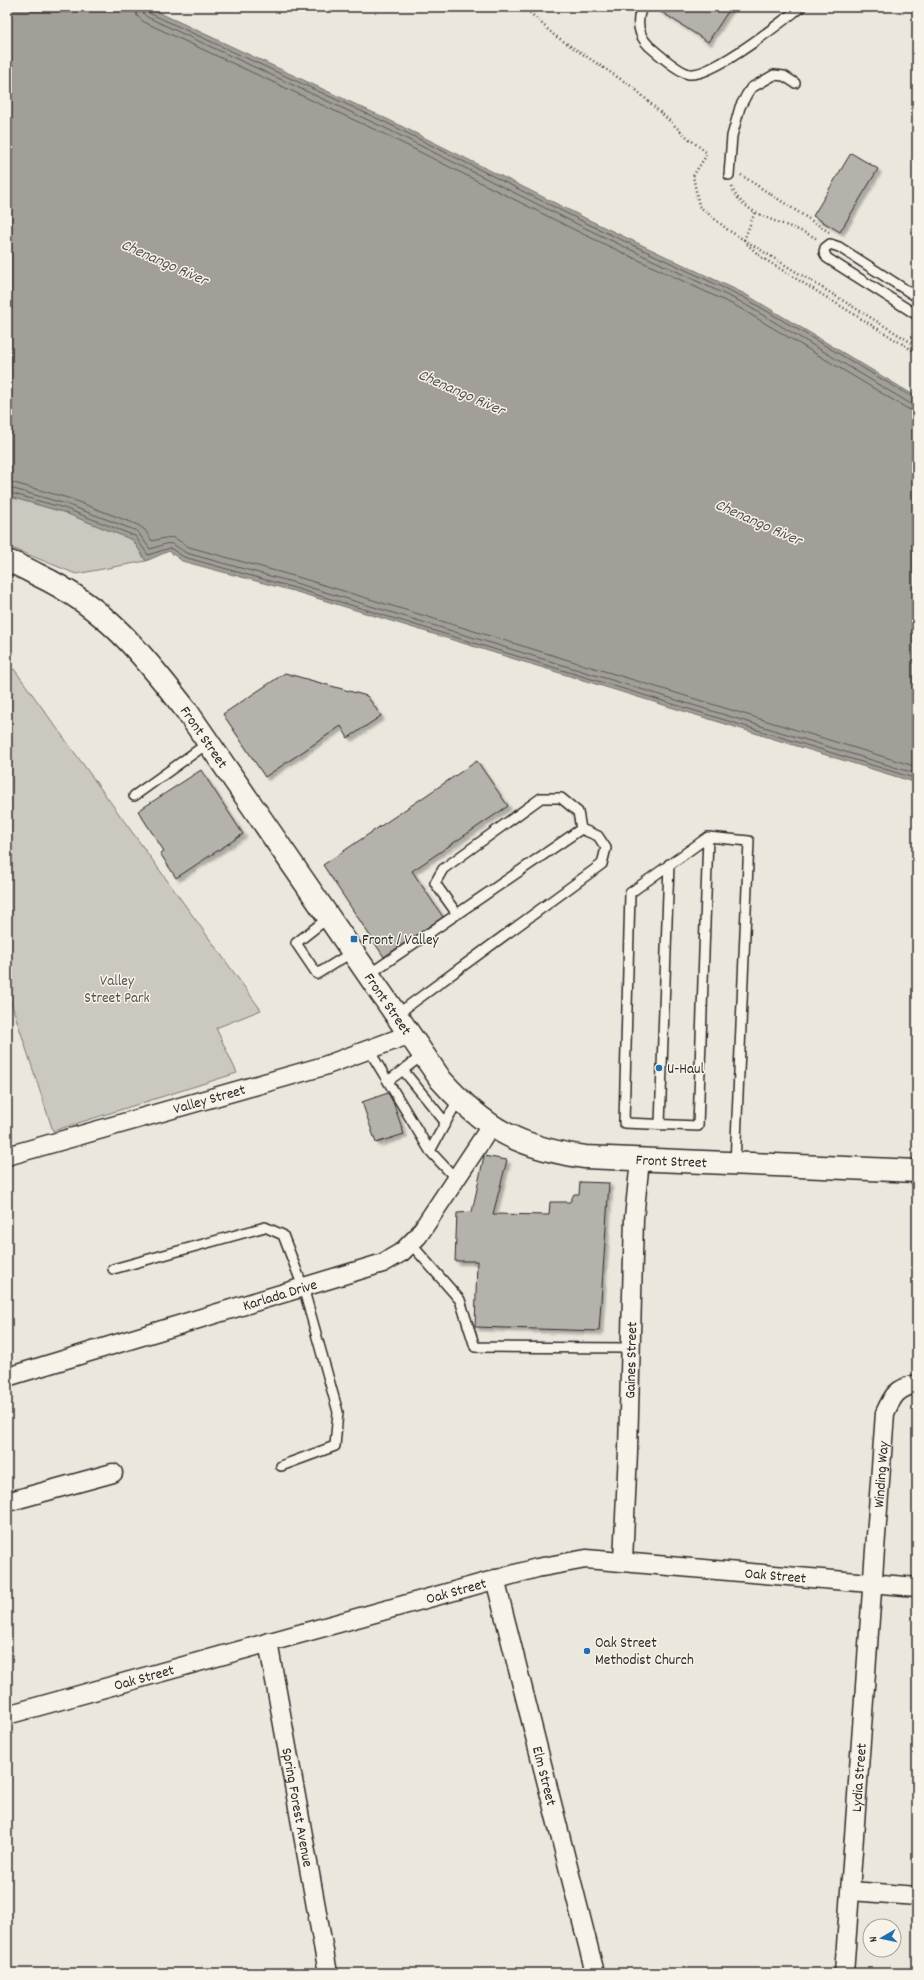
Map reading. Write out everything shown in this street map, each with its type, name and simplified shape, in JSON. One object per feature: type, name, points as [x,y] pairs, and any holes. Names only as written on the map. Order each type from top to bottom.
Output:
[{"type":"main road","name":"Front Street","points":[[7,561],[64,587],[103,615],[149,662],[208,743],[351,953],[441,1080],[458,1100],[490,1126],[522,1141],[562,1154],[640,1160],[917,1171]]},
{"type":"street","name":"Valley Street","points":[[7,1156],[324,1066],[408,1035]]},
{"type":"street","name":"Karlada Drive","points":[[7,1378],[383,1263],[402,1252],[418,1236],[490,1126]]},
{"type":"street","name":"Gaines Street","points":[[623,1561],[634,1218],[640,1160]]},
{"type":"street","name":"Winding Way","points":[[873,1583],[885,1413],[892,1396],[905,1386],[917,1384]]},
{"type":"street","points":[[7,1502],[113,1473]]},
{"type":"street","name":"Oak Street","points":[[7,1715],[495,1579],[537,1568],[586,1559],[917,1586]]},
{"type":"street","name":"Elm Street","points":[[495,1579],[595,1973]]},
{"type":"street","name":"Lydia Street","points":[[844,1973],[873,1583]]},
{"type":"street","name":"Spring Forest Avenue","points":[[268,1642],[328,1973]]},
{"type":"street","points":[[851,1891],[917,1896]]},
{"type":"lane","points":[[642,7],[638,19],[639,30],[643,39],[650,47],[682,71],[689,74],[696,74],[721,62],[750,45],[801,7]]},
{"type":"lane","points":[[729,175],[732,136],[740,107],[746,94],[751,88],[774,75],[784,76],[795,83]]},
{"type":"lane","points":[[917,297],[839,247],[830,244],[827,245],[824,252],[828,258],[917,315]]},
{"type":"lane","points":[[134,796],[208,743]]},
{"type":"lane","points":[[458,914],[435,883],[443,869],[541,798],[561,798],[578,812],[581,829]]},
{"type":"lane","points":[[368,976],[581,829]]},
{"type":"lane","points":[[395,1016],[602,864],[606,848],[598,836],[581,829]]},
{"type":"lane","points":[[708,837],[698,1126],[624,1123],[630,893],[708,837],[749,841],[735,1164]]},
{"type":"lane","points":[[660,1125],[669,864]]},
{"type":"lane","points":[[328,918],[296,943],[317,974],[351,953]]},
{"type":"lane","points":[[369,1050],[430,1151],[456,1179]]},
{"type":"lane","points":[[388,1081],[423,1055]]},
{"type":"lane","points":[[403,1070],[446,1123]]},
{"type":"lane","points":[[430,1151],[458,1100]]},
{"type":"lane","points":[[113,1269],[265,1226],[283,1235],[303,1287],[338,1412],[335,1446],[281,1466]]},
{"type":"lane","points":[[411,1244],[460,1300],[475,1347],[630,1348]]},
{"type":"path","points":[[524,7],[554,35],[634,88],[688,138],[706,152],[706,156],[693,176],[699,206],[722,226],[917,346]]},
{"type":"path","points":[[766,191],[744,176],[739,174],[729,175],[737,197],[744,205],[755,212],[807,234],[827,245]]},
{"type":"path","points":[[744,240],[755,212]]},
{"type":"path","points":[[744,240],[761,257],[917,353]]},
{"type":"green space","points":[[7,496],[63,512],[133,540],[146,561],[76,574],[7,546]]},
{"type":"green space","name":"Valley Street Park","points":[[14,669],[261,1010],[216,1028],[237,1073],[53,1131],[7,990],[7,673]]},
{"type":"water","name":"Chenango River","points":[[7,7],[147,7],[389,120],[587,219],[745,294],[917,397],[917,783],[297,592],[182,561],[169,551],[146,561],[133,540],[63,512],[7,496]]},
{"type":"building","points":[[654,7],[731,7],[708,42]]},
{"type":"building","points":[[851,153],[878,169],[840,232],[813,216]]},
{"type":"building","points":[[285,673],[367,696],[381,716],[348,738],[341,726],[265,777],[223,714]]},
{"type":"building","points":[[477,761],[508,806],[412,871],[443,917],[384,957],[323,865]]},
{"type":"building","points":[[201,770],[243,834],[176,878],[160,853],[164,851],[138,811]]},
{"type":"building","points":[[388,1093],[393,1102],[404,1134],[376,1143],[362,1102]]},
{"type":"building","points":[[484,1156],[507,1160],[493,1214],[549,1215],[550,1202],[570,1202],[574,1194],[579,1194],[580,1182],[609,1183],[599,1331],[475,1327],[477,1261],[455,1261],[457,1213],[472,1212]]},
{"type":"place","name":"Front / Valley","points":[[354,939]]},
{"type":"place","name":"U-Haul","points":[[659,1068]]},
{"type":"place","name":"Oak Street Methodist Church","points":[[587,1651]]}]
